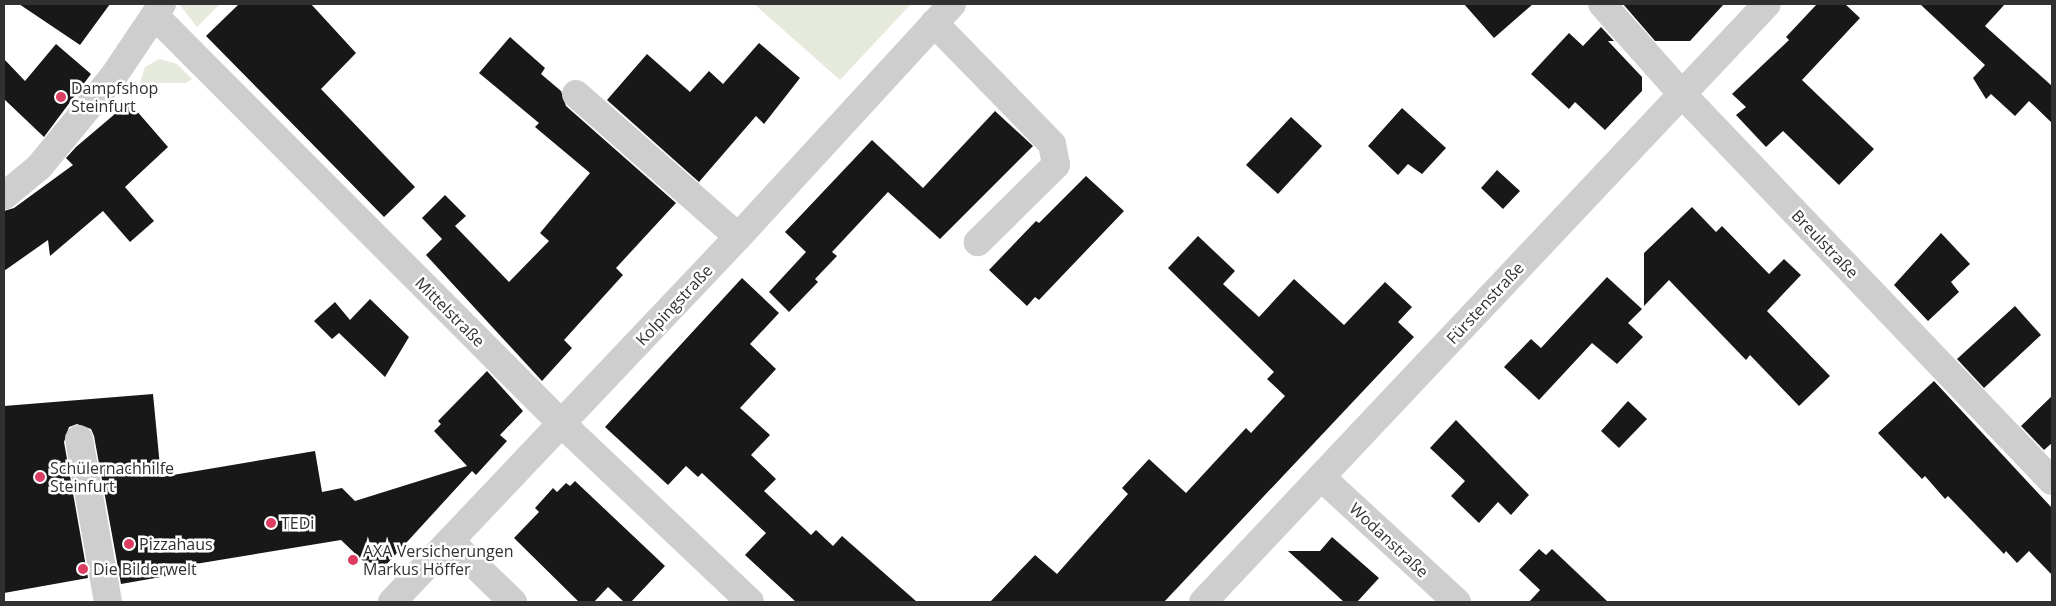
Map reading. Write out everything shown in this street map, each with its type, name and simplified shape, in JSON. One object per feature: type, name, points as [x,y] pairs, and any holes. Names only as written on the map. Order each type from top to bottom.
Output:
[{"type":"street","name":"Breulstraße","points":[[1602,4],[1682,94],[2052,481]]},
{"type":"street","name":"Fürstenstraße","points":[[1203,602],[1767,4]]},
{"type":"street","points":[[4,196],[39,167],[113,77],[159,10]]},
{"type":"street","name":"Mittelstraße","points":[[159,10],[562,423],[750,602]]},
{"type":"street","points":[[943,13],[1052,144],[1056,165],[978,242]]},
{"type":"street","name":"Kolpingstraße","points":[[396,601],[450,541],[738,237],[943,13]]},
{"type":"street","points":[[576,94],[738,237]]},
{"type":"street","points":[[79,439],[108,602]]},
{"type":"street","name":"Wodanstraße","points":[[1321,477],[1457,602]]},
{"type":"street","points":[[450,541],[513,602]]},
{"type":"shaded area","points":[[179,4],[220,4],[197,27]]},
{"type":"shaded area","points":[[754,4],[911,4],[840,80]]},
{"type":"shaded area","points":[[159,59],[177,64],[192,79],[186,83],[140,83],[145,67]]},
{"type":"building","points":[[19,4],[110,4],[80,45]]},
{"type":"building","points":[[239,4],[311,4],[356,53],[321,89],[415,187],[384,217],[206,36]]},
{"type":"building","points":[[1464,4],[1533,4],[1494,38]]},
{"type":"building","points":[[1623,4],[1724,4],[1690,41],[1655,41]]},
{"type":"building","points":[[1817,4],[1845,4],[1860,18],[1802,80],[1874,149],[1839,185],[1783,131],[1766,147],[1736,115],[1746,107],[1732,94],[1789,40],[1786,37]]},
{"type":"building","points":[[1920,4],[2005,4],[1985,26],[2052,86],[2052,123],[2029,101],[2015,116],[1991,94],[1986,99],[1973,78],[1985,65]]},
{"type":"building","points":[[1601,27],[1614,41],[1608,41],[1642,77],[1642,91],[1605,130],[1575,102],[1569,109],[1531,74],[1569,33],[1583,46]]},
{"type":"building","points":[[510,37],[545,68],[541,74],[561,91],[566,106],[676,203],[616,268],[623,275],[564,340],[572,348],[542,381],[426,255],[442,239],[422,218],[445,195],[466,216],[455,226],[509,282],[549,241],[540,233],[590,173],[535,127],[539,123],[479,73]]},
{"type":"building","points":[[759,43],[800,78],[764,124],[756,116],[699,182],[607,100],[647,54],[690,92],[709,71],[723,84]]},
{"type":"building","points":[[56,44],[91,74],[44,137],[4,99],[4,59],[25,81]]},
{"type":"building","points":[[129,102],[168,147],[125,187],[154,221],[130,242],[103,211],[50,256],[48,240],[4,271],[4,211],[14,208],[73,165],[66,158],[76,147]]},
{"type":"building","points":[[1402,108],[1446,148],[1422,174],[1408,164],[1398,175],[1368,146]]},
{"type":"building","points":[[995,111],[1033,146],[940,239],[888,192],[832,252],[837,256],[815,279],[818,282],[789,312],[769,292],[806,252],[785,232],[872,140],[923,188]]},
{"type":"building","points":[[1291,117],[1322,146],[1278,194],[1246,165]]},
{"type":"building","points":[[1497,170],[1520,191],[1503,209],[1481,188]]},
{"type":"building","points":[[1086,176],[1124,211],[1039,300],[1035,297],[1027,306],[989,270],[1036,221],[1039,223]]},
{"type":"building","points":[[1692,207],[1716,232],[1722,226],[1769,274],[1784,259],[1801,275],[1767,311],[1830,376],[1799,406],[1750,355],[1746,360],[1669,280],[1644,306],[1644,253]]},
{"type":"building","points":[[1941,233],[1970,264],[1951,282],[1959,292],[1928,321],[1894,285]]},
{"type":"building","points":[[1198,236],[1235,271],[1223,284],[1259,317],[1294,279],[1344,325],[1385,282],[1412,307],[1398,322],[1414,337],[1164,602],[990,602],[1035,555],[1057,574],[1128,494],[1122,488],[1149,459],[1186,493],[1246,428],[1251,433],[1285,396],[1267,379],[1274,372],[1168,268]]},
{"type":"building","points":[[1607,277],[1642,309],[1628,323],[1643,337],[1617,364],[1592,343],[1539,400],[1504,367],[1531,339],[1541,348]]},
{"type":"building","points":[[742,278],[779,313],[750,344],[776,369],[740,408],[770,435],[751,455],[776,479],[764,491],[811,535],[816,530],[833,546],[842,536],[917,602],[796,602],[745,555],[766,533],[702,473],[698,477],[686,466],[668,485],[605,427]]},
{"type":"building","points":[[370,299],[409,337],[385,377],[339,333],[332,339],[314,321],[335,302],[350,320]]},
{"type":"building","points":[[2015,306],[2041,335],[1984,388],[1957,359]]},
{"type":"building","points":[[487,371],[523,411],[500,435],[507,441],[476,475],[472,471],[385,566],[363,561],[341,540],[177,567],[178,574],[121,584],[94,436],[91,429],[77,424],[69,427],[64,442],[88,578],[4,593],[4,406],[153,394],[161,477],[315,451],[322,492],[342,488],[355,501],[467,466],[434,431],[441,424],[438,421]]},
{"type":"building","points":[[1934,381],[2052,508],[2052,575],[2029,551],[2017,563],[2006,551],[2004,554],[1948,496],[1945,499],[1925,476],[1922,479],[1878,433]]},
{"type":"building","points":[[2052,396],[2052,443],[2044,450],[2021,426]]},
{"type":"building","points":[[1628,401],[1647,419],[1619,448],[1601,431]]},
{"type":"building","points":[[1456,420],[1529,495],[1511,515],[1498,502],[1479,523],[1451,496],[1465,481],[1430,448]]},
{"type":"building","points":[[575,481],[665,566],[631,602],[624,602],[608,587],[594,602],[579,602],[514,538],[539,512],[535,508],[553,488],[557,492],[566,483],[570,486]]},
{"type":"building","points":[[1332,537],[1379,578],[1357,602],[1344,602],[1288,551],[1320,551]]},
{"type":"building","points":[[1539,549],[1546,555],[1552,549],[1608,602],[1529,602],[1540,590],[1519,570]]},
{"type":"place","name":"Dampfshop Steinfurt","points":[[61,97]]},
{"type":"place","name":"Schülernachhilfe Steinfurt","points":[[40,477]]},
{"type":"place","name":"TEDi","points":[[271,523]]},
{"type":"place","name":"Pizzahaus","points":[[129,544]]},
{"type":"place","name":"AXA Versicherungen Markus Höffer","points":[[353,560]]},
{"type":"place","name":"Die Bilderwelt","points":[[83,569]]}]
